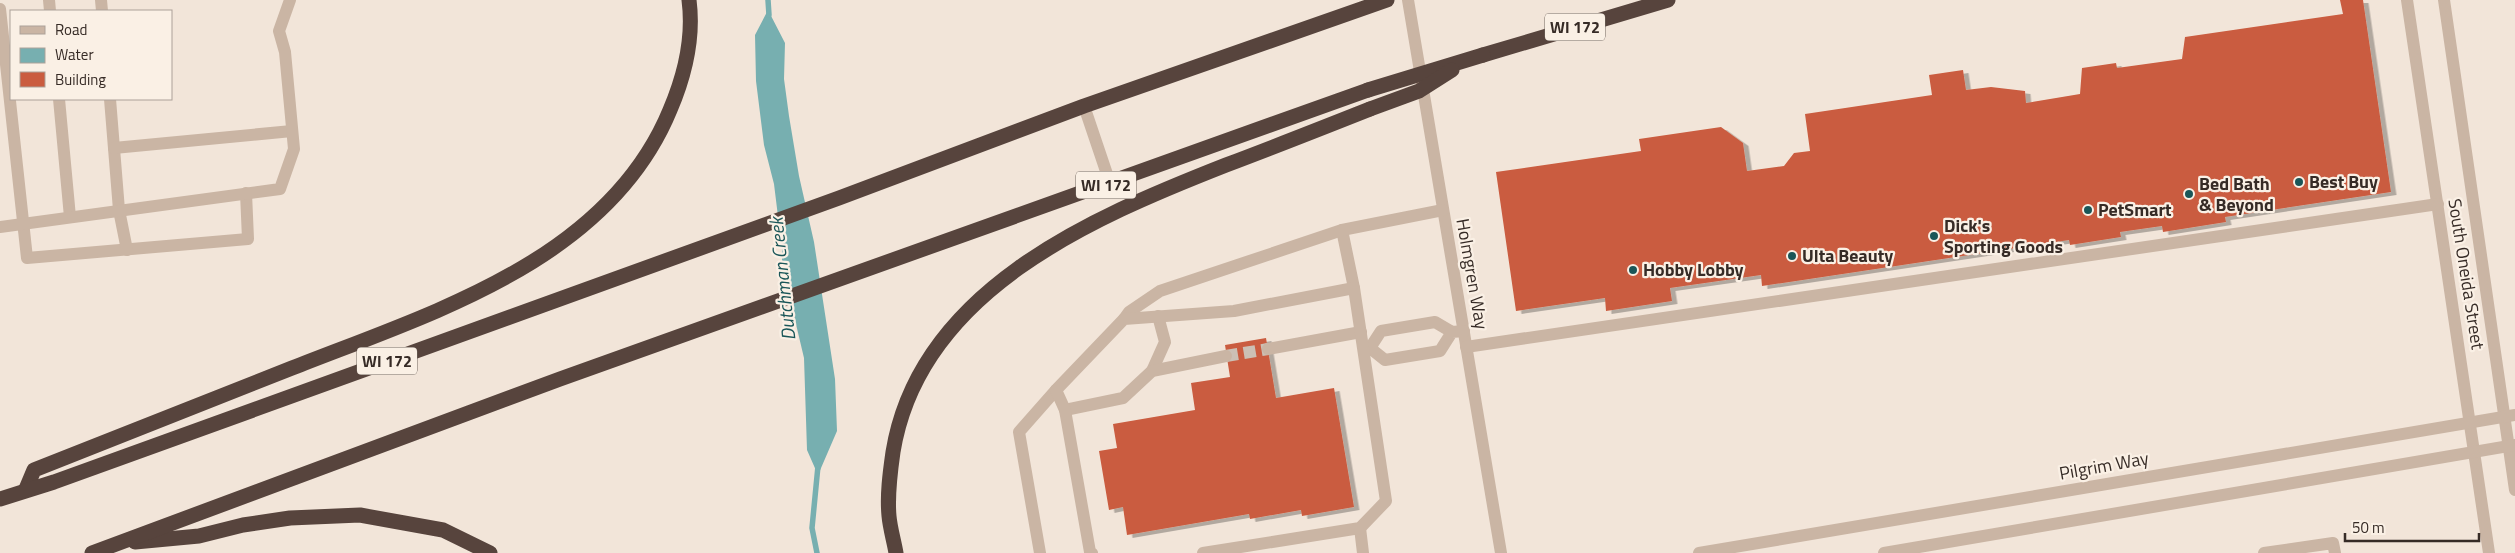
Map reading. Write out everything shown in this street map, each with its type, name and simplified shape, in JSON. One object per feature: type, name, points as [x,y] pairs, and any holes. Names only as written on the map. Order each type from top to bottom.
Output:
[{"type":"highway","points":[[26,489],[34,470],[443,308],[521,268],[551,249],[599,213],[635,173],[660,135],[678,91],[688,55],[689,0]]},
{"type":"highway","name":"WI 172","points":[[0,499],[26,489],[54,482],[839,198],[1084,106],[1387,0]]},
{"type":"highway","name":"WI 172","points":[[92,553],[560,379],[1368,90],[1668,0]]},
{"type":"highway","points":[[896,553],[889,516],[889,492],[898,425],[914,385],[928,360],[962,316],[982,297],[1026,263],[1116,210],[1420,91],[1467,60]]},
{"type":"highway","points":[[114,545],[199,536],[243,525],[290,518],[360,515],[443,530],[490,553]]},
{"type":"street","points":[[0,227],[280,188],[294,149],[284,52],[279,31],[290,0]]},
{"type":"street","name":"Holmgren Way","points":[[1408,0],[1443,210],[1458,331],[1466,347],[1501,553]]},
{"type":"street","name":"South Oneida Street","points":[[2407,0],[2489,553]]},
{"type":"street","name":"South Oneida Street","points":[[2444,0],[2509,416],[2515,490]]},
{"type":"street","points":[[0,9],[27,258],[248,239],[246,193]]},
{"type":"street","points":[[59,100],[70,217]]},
{"type":"street","points":[[110,100],[119,210],[127,250]]},
{"type":"street","points":[[1084,106],[1110,183]]},
{"type":"street","points":[[114,148],[292,131]]},
{"type":"street","points":[[1466,347],[2438,204]]},
{"type":"street","points":[[1040,553],[1019,432],[1129,312],[1160,291],[1342,230],[1443,210]]},
{"type":"street","points":[[1203,553],[1360,528],[1386,501],[1354,288],[1342,230]]},
{"type":"street","points":[[1124,319],[1234,311],[1354,288]]},
{"type":"street","points":[[1065,410],[1123,398],[1152,371],[1165,342],[1158,316]]},
{"type":"street","points":[[1435,322],[1458,331],[1440,352],[1385,360],[1370,348],[1381,331],[1435,322]]},
{"type":"street","points":[[1268,349],[1361,332]]},
{"type":"street","points":[[1152,371],[1226,356]]},
{"type":"street","points":[[1056,390],[1065,410],[1089,553]]},
{"type":"street","name":"Pilgrim Way","points":[[1699,553],[2509,416]]},
{"type":"street","points":[[1884,553],[2512,446]]},
{"type":"street","points":[[1360,528],[1363,553]]},
{"type":"street","points":[[2264,553],[2333,543],[2335,553]]},
{"type":"water","points":[[768,10],[785,43],[784,79],[789,116],[799,176],[814,242],[835,379],[837,431],[818,475],[807,450],[804,358],[782,265],[782,249],[774,184],[764,145],[756,81],[755,35]]},
{"type":"building","points":[[2340,0],[2363,0],[2391,192],[2225,217],[2226,222],[2163,232],[2162,226],[2120,232],[2121,237],[2070,245],[2069,240],[1762,286],[1761,275],[1670,288],[1672,301],[1606,311],[1605,298],[1516,311],[1496,172],[1641,151],[1639,139],[1721,127],[1743,143],[1747,171],[1784,166],[1794,153],[1810,151],[1805,114],[1932,95],[1929,75],[1963,70],[1966,90],[1991,87],[2025,91],[2026,103],[2080,94],[2082,68],[2116,63],[2117,68],[2182,59],[2185,37],[2343,14]]},
{"type":"building","points":[[1266,338],[1276,398],[1334,388],[1354,507],[1302,516],[1301,510],[1250,519],[1249,514],[1127,535],[1123,507],[1109,510],[1099,451],[1117,448],[1113,424],[1195,410],[1191,383],[1230,377],[1225,345]]},
{"type":"waterway","name":"Dutchman Creek","points":[[768,0],[769,15]]},
{"type":"waterway","name":"Dutchman Creek","points":[[817,553],[812,528],[818,466]]},
{"type":"tunnel","points":[[1226,356],[1268,349]]},
{"type":"place","name":"Best Buy","points":[[2299,182]]},
{"type":"place","name":"Bed Bath & Beyond","points":[[2189,194]]},
{"type":"place","name":"PetSmart","points":[[2088,210]]},
{"type":"place","name":"Dick's Sporting Goods","points":[[1934,236]]},
{"type":"place","name":"Ulta Beauty","points":[[1792,256]]},
{"type":"place","name":"Hobby Lobby","points":[[1633,270]]}]
